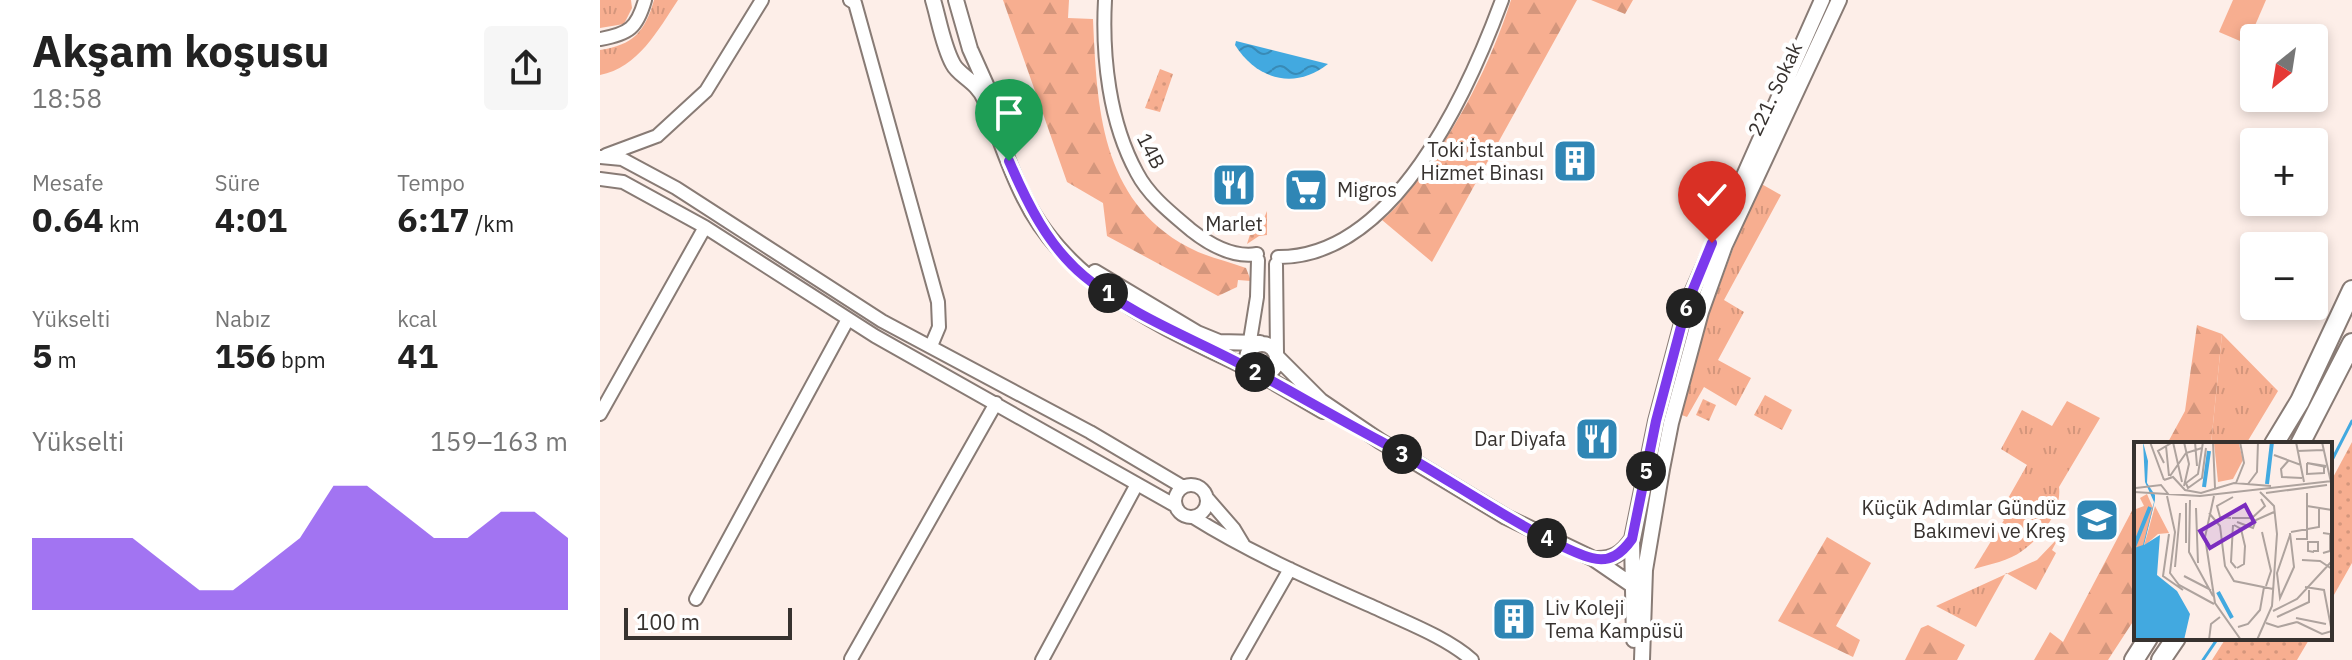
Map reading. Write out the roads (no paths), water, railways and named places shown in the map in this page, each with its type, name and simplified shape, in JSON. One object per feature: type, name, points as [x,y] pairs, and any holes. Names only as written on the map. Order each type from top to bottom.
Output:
[{"type":"main road","points":[[2275,442],[2300,401],[2352,290]]},
{"type":"main road","points":[[2301,442],[2352,343]]},
{"type":"main road","points":[[2134,660],[2147,640]]},
{"type":"main road","points":[[2161,660],[2175,640]]},
{"type":"street","points":[[600,39],[628,32],[640,19],[645,0]]},
{"type":"street","points":[[602,156],[657,136],[706,91],[762,0]]},
{"type":"street","points":[[850,0],[855,3],[938,302],[939,327],[931,346]]},
{"type":"street","points":[[933,0],[954,67],[971,79],[983,96],[1024,198],[1066,258],[1085,277],[1126,304],[1380,441]]},
{"type":"street","points":[[956,0],[970,49],[1035,200],[1075,257],[1120,289],[1197,333],[1219,342],[1272,347],[1321,401],[1380,441],[1506,517],[1594,559],[1632,585]]},
{"type":"street","name":"14B","points":[[1105,0],[1104,43],[1112,97],[1121,138],[1138,175],[1164,208],[1197,235],[1228,252],[1258,257],[1252,346]]},
{"type":"street","points":[[1256,372],[1272,370],[1277,356],[1277,260],[1298,257],[1332,245],[1360,230],[1386,207],[1442,129],[1478,61],[1502,0]]},
{"type":"street","name":"221. Sokak","points":[[1635,660],[1632,539],[1656,421],[1687,304],[1822,0]]},
{"type":"street","name":"221. Sokak","points":[[1642,660],[1645,570],[1662,469],[1701,312],[1725,245],[1839,0]]},
{"type":"street","points":[[602,156],[622,159],[676,188],[882,321],[1090,432],[1183,487],[1197,486],[1243,544]]},
{"type":"street","points":[[600,179],[623,182],[705,227],[848,319],[1176,506],[1182,515],[1193,517],[1226,538],[1406,622],[1472,660]]},
{"type":"street","points":[[600,414],[705,227]]},
{"type":"street","points":[[696,599],[848,319]]},
{"type":"street","points":[[1252,346],[1248,363],[1256,372]]},
{"type":"street","points":[[851,659],[996,403]]},
{"type":"street","points":[[1042,660],[1137,484]]},
{"type":"street","points":[[1176,506],[1175,497],[1183,487]]},
{"type":"street","points":[[1193,517],[1203,511],[1207,498]]},
{"type":"street","points":[[1594,559],[1614,557],[1632,539]]},
{"type":"street","points":[[1238,660],[1290,569]]},
{"type":"water","points":[[1236,41],[1328,64],[1303,77],[1277,77],[1254,66],[1235,45]]},
{"type":"waterway","points":[[2332,460],[2352,421]]},
{"type":"waterway","points":[[2203,660],[2217,640]]},
{"type":"place","name":"Toki İstanbul Hizmet Binası","points":[[1575,161]]},
{"type":"place","name":"Marlet","points":[[1234,185]]},
{"type":"place","name":"Migros","points":[[1306,190]]},
{"type":"place","name":"Dar Diyafa","points":[[1597,439]]},
{"type":"place","name":"Küçük Adımlar Gündüz Bakımevi ve Kreş","points":[[2097,520]]},
{"type":"place","name":"Liv Koleji Tema Kampüsü","points":[[1514,619]]}]
